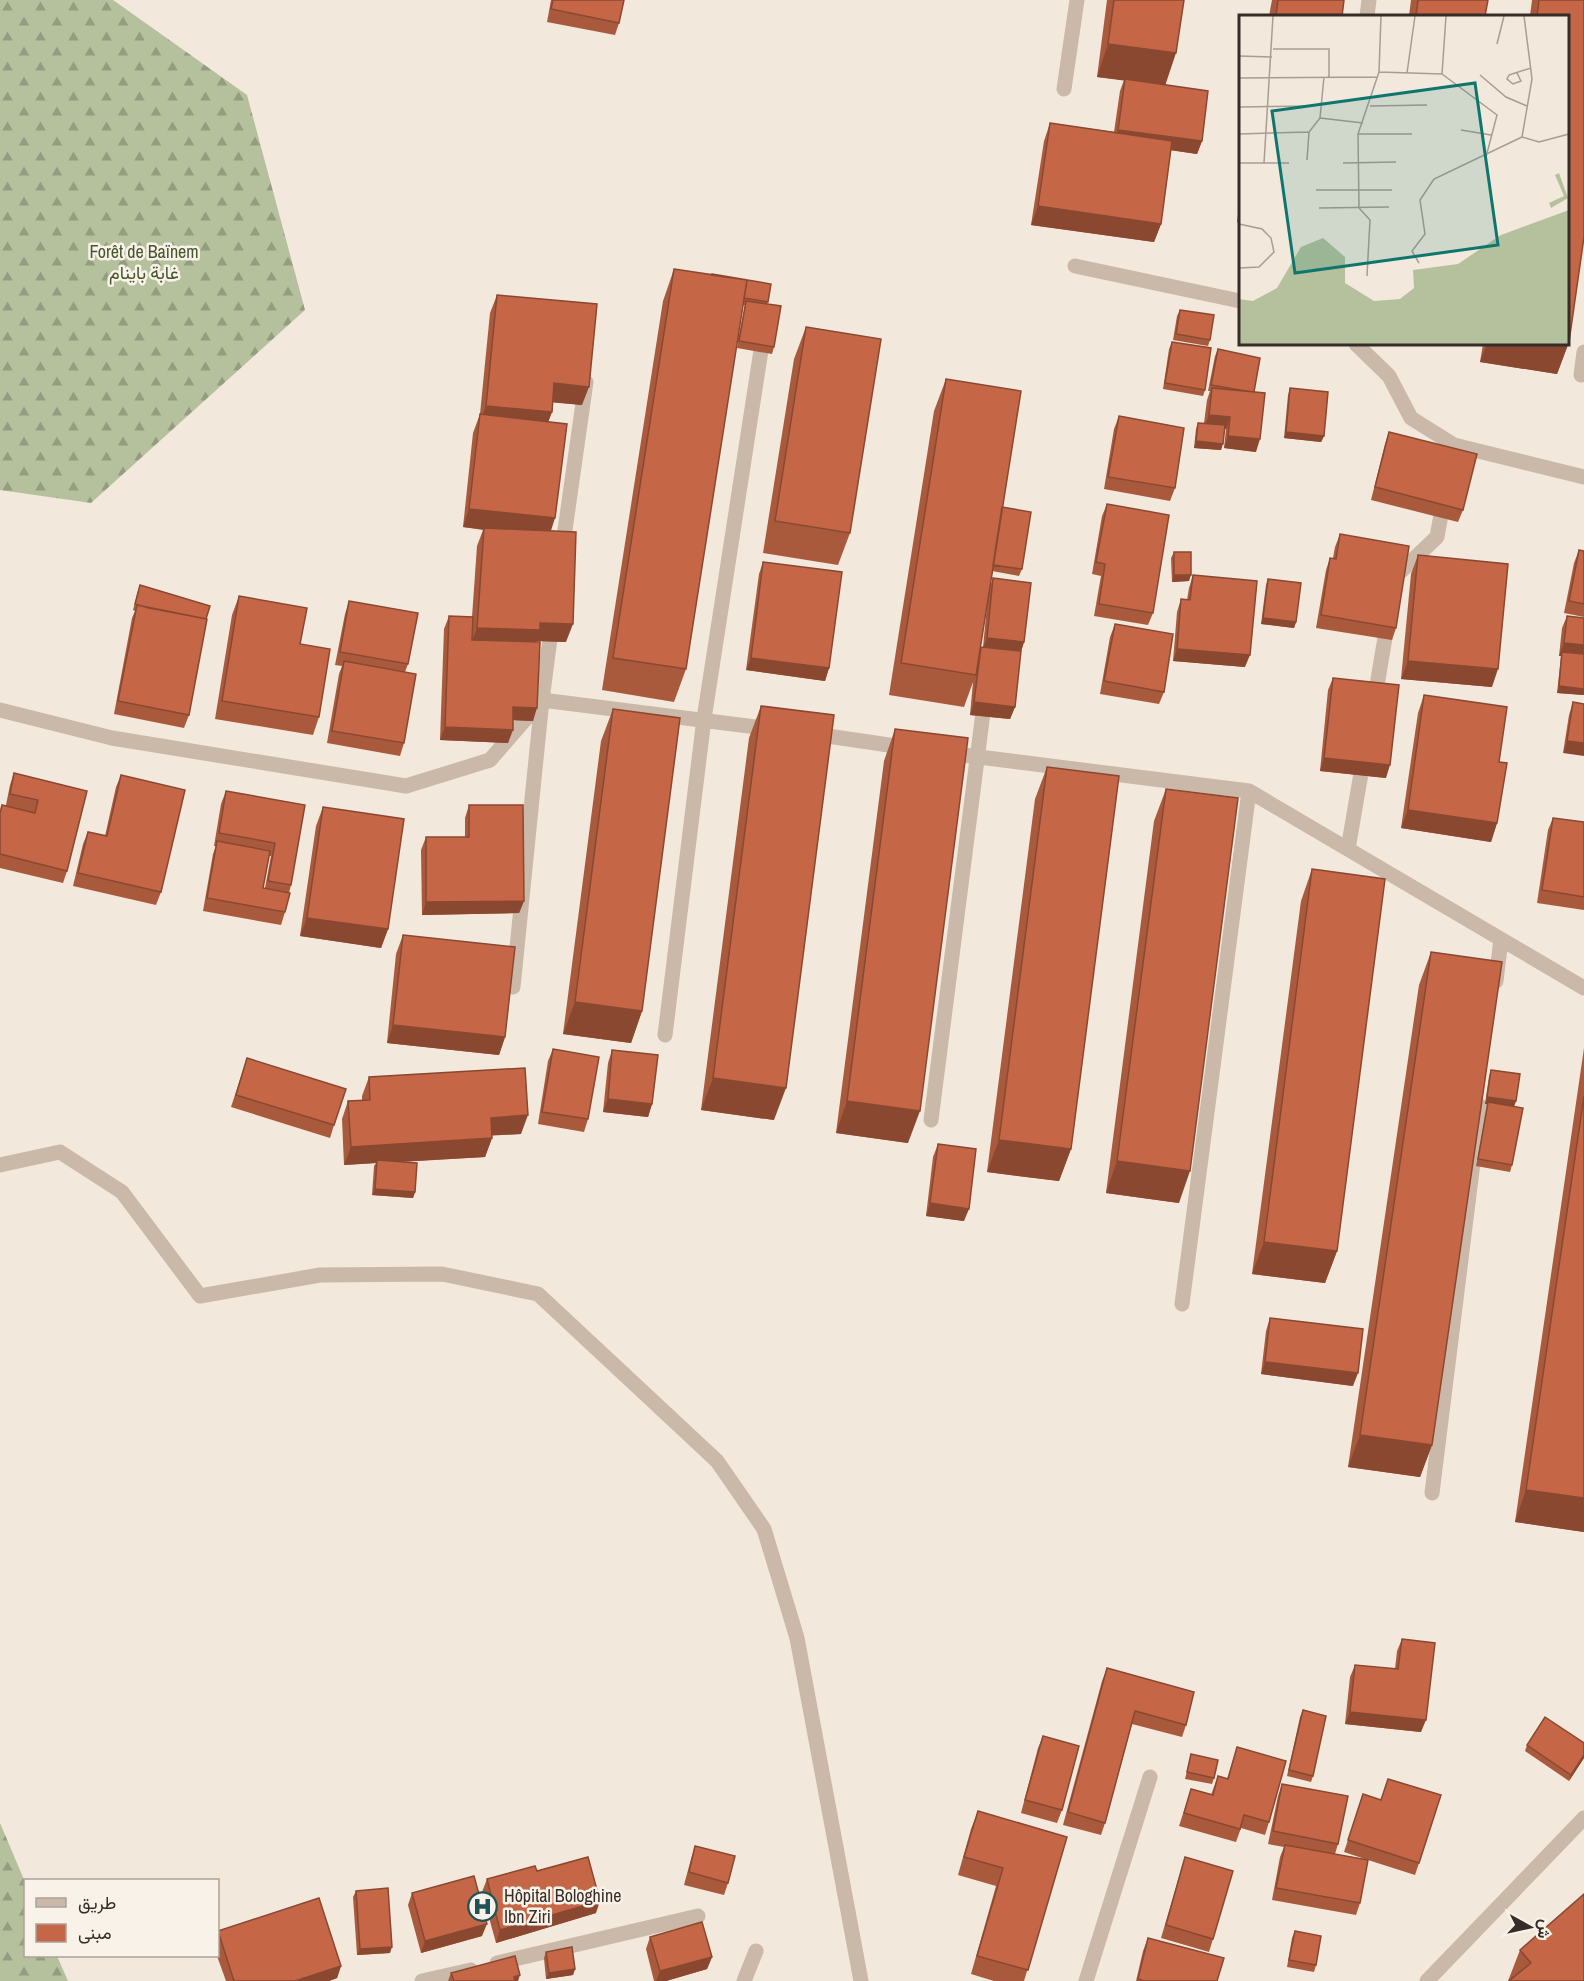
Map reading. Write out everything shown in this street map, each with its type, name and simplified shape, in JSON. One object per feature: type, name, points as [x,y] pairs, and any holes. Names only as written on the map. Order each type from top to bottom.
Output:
[{"type":"street","points":[[1064,89],[1077,0]]},
{"type":"street","points":[[1367,15],[1369,0]]},
{"type":"street","points":[[1075,266],[1239,301]]},
{"type":"street","points":[[665,1035],[704,719],[767,315]]},
{"type":"street","points":[[1357,345],[1389,376],[1411,418],[1453,451],[1584,477]]},
{"type":"street","points":[[1581,375],[1584,352]]},
{"type":"street","points":[[560,569],[588,367]]},
{"type":"street","points":[[1370,723],[1396,574],[1437,537],[1448,479]]},
{"type":"street","points":[[513,987],[542,700],[555,605]]},
{"type":"street","points":[[931,1120],[976,757],[988,679]]},
{"type":"street","points":[[542,700],[704,719],[976,757],[1249,791],[1584,988]]},
{"type":"street","points":[[0,710],[112,738],[406,786],[490,760],[542,700]]},
{"type":"street","points":[[1348,849],[1366,746]]},
{"type":"street","points":[[1182,1304],[1249,791]]},
{"type":"street","points":[[1494,998],[1501,939]]},
{"type":"street","points":[[1432,1493],[1482,1092]]},
{"type":"street","points":[[0,1165],[60,1152],[122,1192],[200,1296],[320,1275],[442,1274],[538,1294],[717,1461],[764,1529],[797,1638],[861,1981]]},
{"type":"street","points":[[1086,1981],[1150,1777]]},
{"type":"street","points":[[1427,1981],[1584,1818]]},
{"type":"street","points":[[422,1981],[698,1916]]},
{"type":"street","points":[[744,1981],[756,1952]]},
{"type":"green space","name":"Forêt de Baïnem غابة باينام","points":[[0,0],[113,0],[247,95],[305,310],[91,503],[0,490]]},
{"type":"green space","points":[[0,1823],[24,1880],[24,1957],[57,1957],[68,1981],[0,1981]]},
{"type":"building","points":[[553,0],[624,0],[619,23],[551,9]]},
{"type":"building","points":[[1114,0],[1184,0],[1176,53],[1108,44]]},
{"type":"building","points":[[1278,0],[1344,0],[1342,15],[1276,15]]},
{"type":"building","points":[[1418,0],[1488,0],[1485,15],[1416,15]]},
{"type":"building","points":[[1539,0],[1584,0],[1584,237],[1569,342],[1569,15],[1537,15]]},
{"type":"building","points":[[1125,79],[1208,91],[1202,141],[1118,130]]},
{"type":"building","points":[[1050,123],[1172,141],[1161,224],[1038,206]]},
{"type":"building","points":[[674,269],[747,280],[686,669],[613,658]]},
{"type":"building","points":[[712,274],[771,284],[768,302],[744,298],[747,280]]},
{"type":"building","points":[[497,295],[597,304],[589,387],[554,383],[552,412],[486,406]]},
{"type":"building","points":[[746,301],[781,306],[774,347],[739,341]]},
{"type":"building","points":[[1180,310],[1214,315],[1210,340],[1176,334]]},
{"type":"building","points":[[806,327],[881,339],[850,533],[775,521]]},
{"type":"building","points":[[1172,342],[1211,348],[1205,390],[1165,383]]},
{"type":"building","points":[[1218,349],[1260,358],[1254,392],[1211,385]]},
{"type":"building","points":[[946,379],[1021,391],[976,675],[901,663]]},
{"type":"building","points":[[1212,388],[1265,393],[1260,439],[1228,436],[1230,417],[1209,415]]},
{"type":"building","points":[[1290,388],[1328,392],[1324,436],[1286,432]]},
{"type":"building","points":[[480,414],[567,424],[555,518],[469,509]]},
{"type":"building","points":[[1119,416],[1184,428],[1175,488],[1108,477]]},
{"type":"building","points":[[1198,423],[1225,425],[1223,444],[1196,441]]},
{"type":"building","points":[[1389,432],[1477,454],[1463,510],[1375,487]]},
{"type":"building","points":[[1107,504],[1169,515],[1153,613],[1099,604],[1105,564],[1096,562]]},
{"type":"building","points":[[1002,507],[1031,512],[1022,569],[993,565]]},
{"type":"building","points":[[484,528],[576,532],[573,624],[540,623],[540,630],[477,628]]},
{"type":"building","points":[[1340,534],[1409,546],[1396,628],[1321,615],[1330,558],[1336,559]]},
{"type":"building","points":[[1579,550],[1584,551],[1584,604],[1569,601]]},
{"type":"building","points":[[1174,552],[1191,552],[1191,575],[1174,575]]},
{"type":"building","points":[[1418,555],[1508,564],[1498,669],[1408,661]]},
{"type":"building","points":[[763,562],[842,572],[829,668],[751,658]]},
{"type":"building","points":[[1193,575],[1257,581],[1250,655],[1177,649],[1181,599],[1190,600]]},
{"type":"building","points":[[993,578],[1031,583],[1024,642],[987,638]]},
{"type":"building","points":[[1268,579],[1301,583],[1296,622],[1263,618]]},
{"type":"building","points":[[140,585],[210,606],[206,619],[135,604]]},
{"type":"building","points":[[239,596],[307,608],[300,644],[330,649],[319,717],[222,701]]},
{"type":"building","points":[[349,601],[418,613],[408,664],[340,652]]},
{"type":"building","points":[[137,605],[207,619],[189,715],[118,701]]},
{"type":"building","points":[[449,616],[473,617],[472,640],[540,642],[537,708],[513,707],[513,730],[445,727]]},
{"type":"building","points":[[1567,616],[1584,618],[1584,645],[1564,643]]},
{"type":"building","points":[[1115,624],[1173,634],[1164,692],[1104,681]]},
{"type":"building","points":[[981,647],[1021,651],[1015,707],[974,702]]},
{"type":"building","points":[[1562,652],[1584,654],[1584,689],[1559,686]]},
{"type":"building","points":[[344,661],[416,674],[404,743],[332,731]]},
{"type":"building","points":[[1333,678],[1399,685],[1390,765],[1324,758]]},
{"type":"building","points":[[1424,695],[1507,707],[1499,762],[1507,763],[1497,823],[1408,810]]},
{"type":"building","points":[[1573,702],[1584,704],[1584,743],[1567,741]]},
{"type":"building","points":[[761,706],[834,715],[786,1088],[713,1078]]},
{"type":"building","points":[[613,709],[680,718],[642,1011],[575,1002]]},
{"type":"building","points":[[895,729],[968,738],[920,1111],[847,1101]]},
{"type":"building","points":[[1047,767],[1119,776],[1071,1149],[999,1140]]},
{"type":"building","points":[[14,773],[87,791],[67,871],[0,854],[2,805],[35,813],[38,800],[10,794]]},
{"type":"building","points":[[121,775],[185,790],[161,892],[78,873],[88,832],[107,836]]},
{"type":"building","points":[[1166,789],[1238,798],[1190,1171],[1117,1161]]},
{"type":"building","points":[[226,791],[305,805],[291,885],[268,881],[275,843],[219,833]]},
{"type":"building","points":[[469,805],[523,805],[524,901],[426,902],[426,837],[469,837]]},
{"type":"building","points":[[323,807],[404,819],[388,929],[307,918]]},
{"type":"building","points":[[1553,818],[1584,822],[1584,897],[1542,890]]},
{"type":"building","points":[[217,841],[270,851],[263,888],[290,893],[285,912],[207,898]]},
{"type":"building","points":[[1312,869],[1385,879],[1337,1251],[1264,1242]]},
{"type":"building","points":[[403,935],[515,947],[505,1037],[393,1025]]},
{"type":"building","points":[[1431,952],[1502,962],[1432,1445],[1360,1435]]},
{"type":"building","points":[[553,1049],[599,1057],[588,1119],[542,1112]]},
{"type":"building","points":[[612,1050],[658,1055],[652,1104],[608,1099]]},
{"type":"building","points":[[247,1058],[346,1089],[334,1125],[236,1095]]},
{"type":"building","points":[[525,1068],[528,1115],[491,1118],[492,1138],[351,1147],[348,1101],[370,1100],[369,1077]]},
{"type":"building","points":[[1491,1070],[1520,1074],[1516,1101],[1487,1097]]},
{"type":"building","points":[[1584,1096],[1584,1498],[1526,1490]]},
{"type":"building","points":[[1488,1102],[1523,1108],[1512,1165],[1478,1159]]},
{"type":"building","points":[[938,1144],[976,1149],[969,1209],[930,1203]]},
{"type":"building","points":[[377,1160],[417,1163],[415,1192],[375,1189]]},
{"type":"building","points":[[1270,1318],[1363,1329],[1358,1373],[1265,1362]]},
{"type":"building","points":[[1402,1639],[1435,1643],[1426,1720],[1350,1712],[1355,1665],[1398,1669]]},
{"type":"building","points":[[1107,1668],[1194,1692],[1186,1725],[1135,1711],[1105,1823],[1068,1812]]},
{"type":"building","points":[[1303,1710],[1326,1716],[1313,1776],[1289,1770]]},
{"type":"building","points":[[1545,1717],[1584,1743],[1584,1755],[1571,1775],[1527,1745]]},
{"type":"building","points":[[1043,1736],[1079,1746],[1062,1810],[1025,1800]]},
{"type":"building","points":[[1237,1747],[1286,1761],[1269,1822],[1244,1815],[1240,1829],[1184,1813],[1191,1789],[1213,1795],[1218,1776],[1228,1779]]},
{"type":"building","points":[[1191,1754],[1218,1760],[1214,1778],[1187,1772]]},
{"type":"building","points":[[1388,1779],[1441,1795],[1419,1863],[1348,1840],[1363,1794],[1381,1800]]},
{"type":"building","points":[[1282,1784],[1348,1796],[1338,1844],[1273,1831]]},
{"type":"building","points":[[978,1811],[1067,1837],[1028,1970],[977,1956],[1003,1868],[964,1857]]},
{"type":"building","points":[[1285,1845],[1368,1860],[1360,1903],[1276,1888]]},
{"type":"building","points":[[695,1846],[735,1856],[728,1883],[689,1872]]},
{"type":"building","points":[[588,1857],[600,1901],[500,1930],[487,1879],[535,1866],[537,1871]]},
{"type":"building","points":[[1185,1857],[1233,1871],[1213,1939],[1166,1925]]},
{"type":"building","points":[[474,1876],[487,1924],[425,1941],[412,1893]]},
{"type":"building","points":[[388,1888],[392,1947],[360,1949],[356,1891]]},
{"type":"building","points":[[1584,1894],[1584,1981],[1509,1981],[1531,1963],[1520,1950]]},
{"type":"building","points":[[319,1898],[341,1966],[295,1981],[234,1981],[219,1931]]},
{"type":"building","points":[[702,1922],[712,1957],[660,1971],[650,1937]]},
{"type":"building","points":[[1295,1931],[1321,1936],[1316,1965],[1289,1960]]},
{"type":"building","points":[[1148,1938],[1224,1958],[1217,1981],[1144,1981],[1138,1979]]},
{"type":"building","points":[[572,1947],[575,1969],[549,1973],[546,1952]]},
{"type":"building","points":[[515,1956],[520,1975],[514,1977],[515,1981],[454,1981],[451,1973]]},
{"type":"place","name":"Hôpital Bologhine Ibn Ziri","points":[[483,1906]]}]
